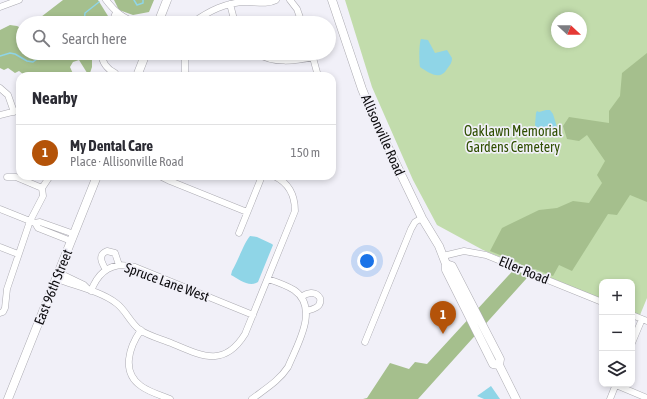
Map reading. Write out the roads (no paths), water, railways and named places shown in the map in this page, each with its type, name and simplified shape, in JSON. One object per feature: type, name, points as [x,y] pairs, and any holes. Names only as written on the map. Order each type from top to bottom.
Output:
[{"type":"main road","points":[[161,16],[167,0]]},
{"type":"main road","name":"Allisonville Road","points":[[332,0],[362,89],[374,118],[422,218],[445,260],[452,266],[486,330],[500,359],[499,365],[516,399]]},
{"type":"main road","points":[[139,72],[143,60]]},
{"type":"main road","name":"East 96th Street","points":[[8,399],[95,180]]},
{"type":"street","points":[[0,6],[8,2],[19,0]]},
{"type":"street","points":[[106,0],[121,16]]},
{"type":"street","points":[[203,16],[213,10],[230,4],[248,2],[261,3],[276,0]]},
{"type":"street","points":[[290,0],[297,9],[300,16]]},
{"type":"street","points":[[230,4],[233,16]]},
{"type":"street","points":[[115,16],[116,12]]},
{"type":"street","points":[[103,60],[106,66],[114,72]]},
{"type":"street","points":[[185,72],[186,60]]},
{"type":"street","points":[[272,60],[296,60]]},
{"type":"street","points":[[313,60],[317,72]]},
{"type":"street","points":[[0,88],[4,90],[16,109]]},
{"type":"street","points":[[0,115],[16,111]]},
{"type":"street","points":[[7,177],[16,177]]},
{"type":"street","points":[[23,180],[42,188]]},
{"type":"street","points":[[0,313],[6,308],[7,289],[18,254],[44,196],[42,188],[47,180]]},
{"type":"street","points":[[167,180],[247,212]]},
{"type":"street","points":[[239,233],[260,180]]},
{"type":"street","points":[[58,276],[84,285],[89,290],[116,302],[141,330],[203,356],[219,356],[224,354],[238,343],[245,334],[295,211],[295,200],[293,194],[285,182],[281,180]]},
{"type":"street","points":[[0,209],[33,222],[40,222],[72,238]]},
{"type":"street","points":[[365,342],[411,229],[415,222],[422,218]]},
{"type":"street","points":[[0,247],[18,254]]},
{"type":"street","points":[[106,270],[102,264],[101,258],[102,254],[107,251],[114,253],[119,265]]},
{"type":"street","name":"Eller Road","points":[[445,260],[464,251],[486,255],[599,301]]},
{"type":"street","name":"Spruce Lane West","points":[[89,290],[106,270],[119,265],[124,265],[253,315]]},
{"type":"street","points":[[252,399],[279,379],[288,367],[306,323],[306,311],[301,297],[295,290],[268,278]]},
{"type":"street","points":[[301,297],[312,293],[316,294],[320,298],[320,303],[317,307],[306,311]]},
{"type":"street","points":[[635,337],[644,320]]},
{"type":"street","points":[[141,330],[136,336],[130,352],[128,364],[130,371],[134,380],[140,386],[170,399]]},
{"type":"street","points":[[610,399],[615,387]]},
{"type":"street","points":[[621,387],[647,398]]},
{"type":"water","points":[[421,39],[428,40],[435,53],[447,50],[452,58],[450,65],[441,75],[434,75],[420,67],[419,53]]},
{"type":"water","points":[[550,110],[553,114],[557,127],[554,129],[538,130],[535,125],[536,113],[537,111],[539,112]]},
{"type":"water","points":[[250,236],[257,237],[273,245],[258,282],[255,284],[244,282],[231,275]]},
{"type":"water","points":[[491,386],[500,399],[484,399],[477,396]]},
{"type":"waterway","points":[[134,0],[137,5],[143,3],[143,0]]},
{"type":"waterway","points":[[85,16],[85,13],[99,2]]},
{"type":"waterway","points":[[0,56],[10,53],[16,55]]},
{"type":"waterway","points":[[25,60],[33,62],[36,60]]},
{"type":"place","name":"My Dental Care","points":[[443,334]]},
{"type":"park label","name":"Oaklawn Memorial Gardens Cemetery","points":[[513,140]]}]
